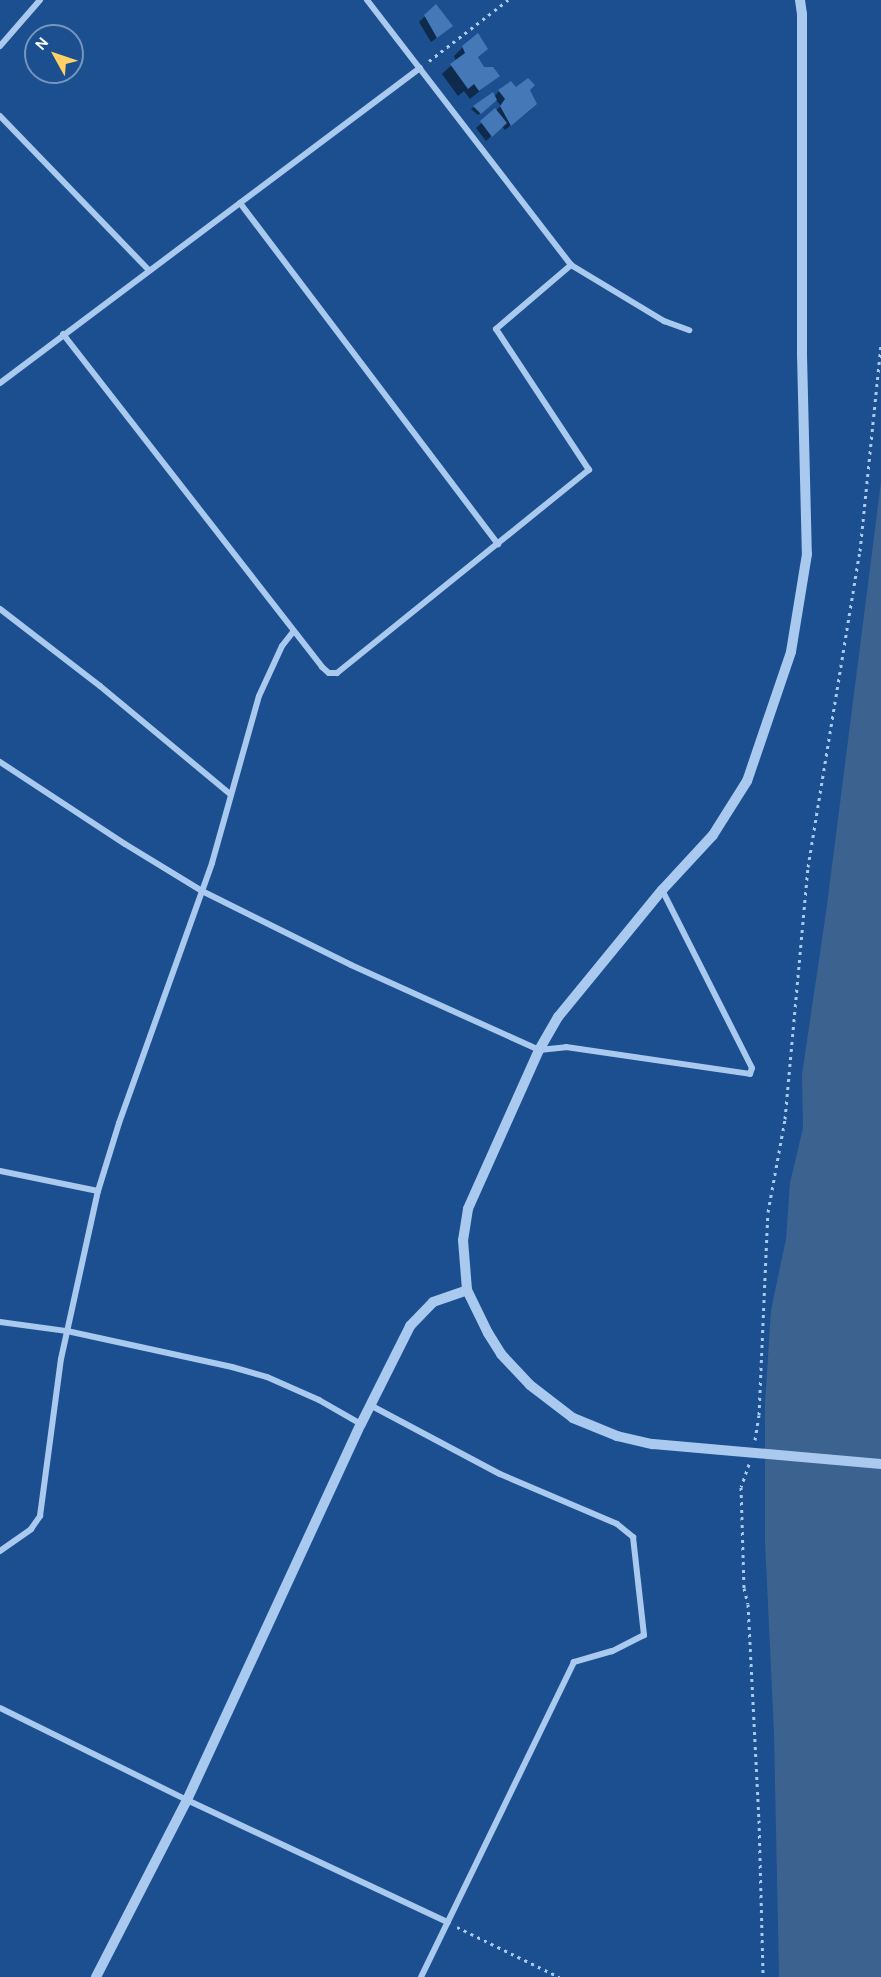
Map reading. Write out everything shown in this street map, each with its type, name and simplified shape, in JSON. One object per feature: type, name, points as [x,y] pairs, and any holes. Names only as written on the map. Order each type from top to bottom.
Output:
[{"type":"street","points":[[0,46],[40,0]]},
{"type":"street","points":[[367,0],[571,265],[664,321],[689,330]]},
{"type":"street","points":[[800,0],[806,565],[791,652],[747,782],[712,835],[662,890],[558,1017],[539,1050],[468,1209],[463,1240],[467,1290],[501,1354],[530,1385],[573,1418],[617,1436],[653,1444],[881,1464]]},
{"type":"street","points":[[0,382],[148,269],[420,68]]},
{"type":"street","points":[[0,116],[148,269]]},
{"type":"street","points":[[240,203],[498,544]]},
{"type":"street","points":[[63,334],[293,632],[329,674],[337,673],[589,470],[496,329],[571,265]]},
{"type":"street","points":[[0,609],[100,686],[231,794]]},
{"type":"street","points":[[0,1551],[31,1529],[40,1516],[61,1359],[98,1191],[119,1123],[202,891],[259,696],[282,646],[293,632]]},
{"type":"street","points":[[0,762],[96,826],[202,891],[351,965],[539,1050],[566,1047],[750,1074],[752,1068],[662,890]]},
{"type":"street","points":[[0,1171],[98,1191]]},
{"type":"street","points":[[96,1977],[187,1800],[361,1424],[410,1326],[433,1302],[467,1290]]},
{"type":"street","points":[[0,1322],[67,1331],[267,1377],[319,1400],[361,1424]]},
{"type":"street","points":[[370,1405],[500,1474],[617,1524],[633,1537],[644,1635],[612,1651],[574,1662],[421,1977]]},
{"type":"street","points":[[0,1708],[187,1800],[448,1922]]},
{"type":"path","points":[[420,68],[508,0]]},
{"type":"path","points":[[763,1977],[758,1809],[748,1604],[744,1588],[741,1486],[753,1452],[759,1415],[768,1212],[785,1119],[808,867],[834,696],[854,597],[881,344]]},
{"type":"path","points":[[448,1922],[559,1977]]},
{"type":"water","points":[[881,482],[881,1977],[779,1977],[774,1733],[765,1541],[765,1403],[771,1310],[786,1239],[790,1183],[803,1128],[802,1075],[827,905]]},
{"type":"building","points":[[436,4],[453,26],[437,38],[424,15]]},
{"type":"building","points":[[478,33],[488,49],[478,57],[484,67],[493,67],[500,76],[479,91],[474,84],[468,89],[450,64],[465,53],[462,46]]},
{"type":"building","points":[[528,78],[535,85],[530,90],[537,104],[511,126],[500,106],[505,99],[498,90],[511,81],[516,87]]},
{"type":"building","points":[[493,92],[497,100],[481,114],[473,106]]},
{"type":"building","points":[[495,108],[507,123],[492,137],[480,121]]}]
